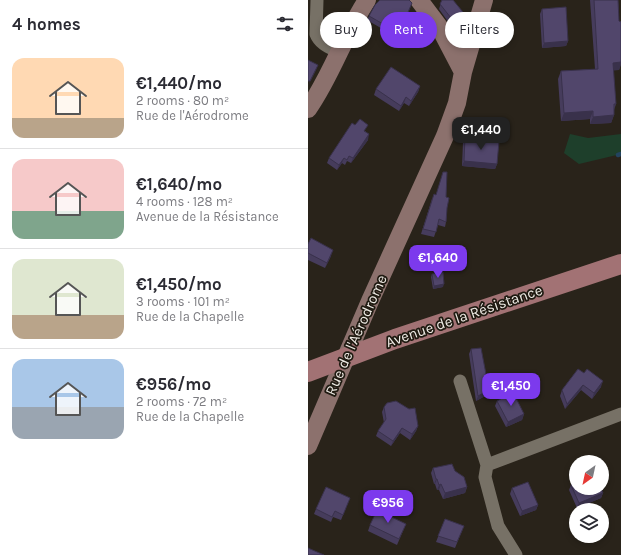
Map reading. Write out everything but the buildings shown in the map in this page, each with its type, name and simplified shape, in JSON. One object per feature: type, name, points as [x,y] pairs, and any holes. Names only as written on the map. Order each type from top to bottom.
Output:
[{"type":"main road","name":"Avenue de la Résistance","points":[[308,372],[395,339],[621,264]]},
{"type":"street","points":[[317,0],[317,37],[323,44],[338,52]]},
{"type":"street","points":[[308,109],[322,88],[338,52],[367,0]]},
{"type":"street","points":[[419,0],[440,28],[463,72]]},
{"type":"street","name":"Rue de l'Aérodrome","points":[[308,446],[370,301],[445,136],[457,103],[463,72],[484,0]]},
{"type":"street","points":[[460,381],[487,464],[485,477],[498,526],[516,555]]},
{"type":"street","points":[[487,464],[621,414]]},
{"type":"green space","points":[[570,134],[588,138],[621,134],[621,154],[579,164],[564,153]]}]
